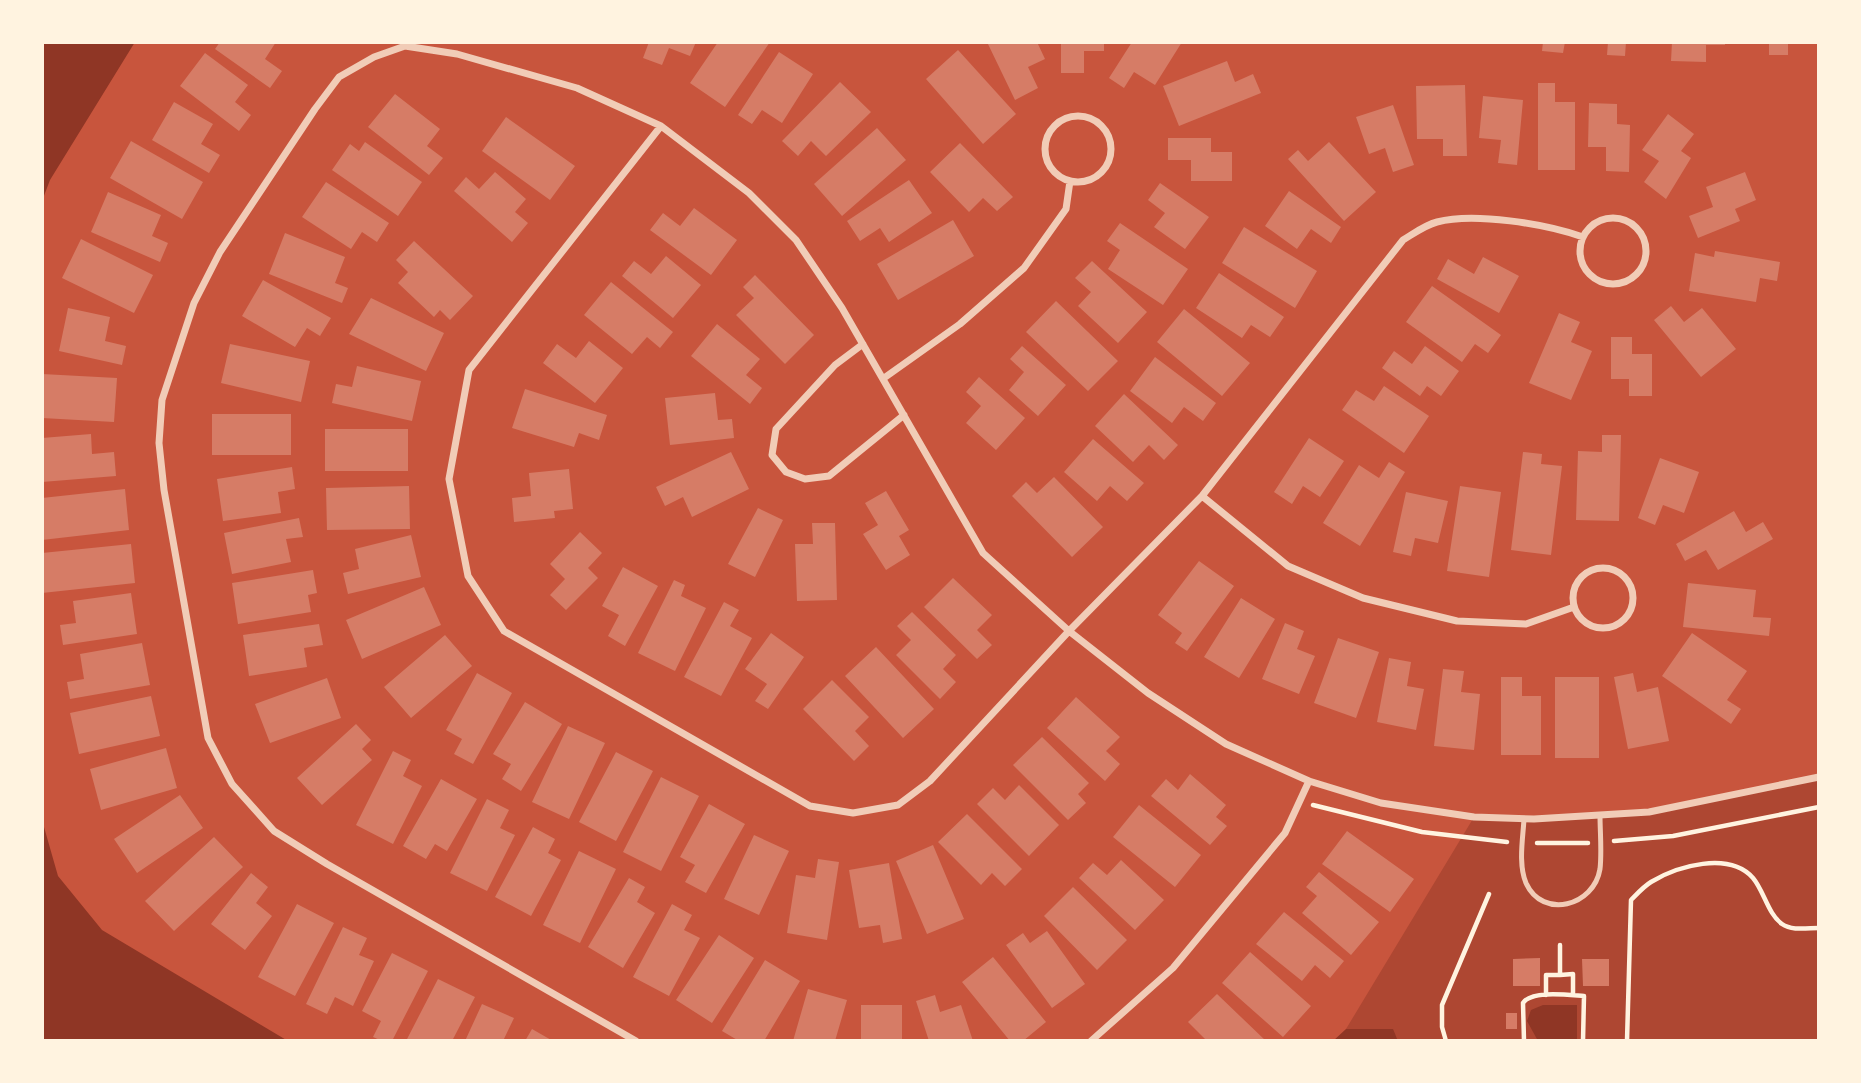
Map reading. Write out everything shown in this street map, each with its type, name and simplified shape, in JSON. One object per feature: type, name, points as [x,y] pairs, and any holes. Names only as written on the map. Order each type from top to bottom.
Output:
[{"type":"street","points":[[636,1041],[274,831],[232,784],[208,737],[164,490],[159,443],[162,400],[194,303],[220,252],[314,109],[339,77],[374,57],[405,46],[444,52],[577,88],[661,126],[749,193],[796,240],[884,378],[983,553],[1069,631],[1148,693],[1226,744],[1309,780],[1381,803],[1474,817],[1524,819],[1650,812],[1819,778]]},
{"type":"street","points":[[1074,116],[1086,117],[1103,127],[1108,136],[1110,156],[1099,174],[1080,182],[1070,181],[1051,168],[1046,158],[1047,136],[1054,126],[1063,120],[1074,116]]},
{"type":"street","points":[[661,126],[469,370],[449,479],[468,576],[505,631],[810,806],[853,813],[898,805],[930,781],[1069,631],[1202,496],[1403,240],[1434,222],[1465,217],[1560,229],[1583,237]]},
{"type":"street","points":[[884,378],[960,324],[1024,268],[1066,209],[1070,181]]},
{"type":"street","points":[[1607,219],[1627,222],[1636,228],[1645,246],[1642,266],[1636,275],[1626,282],[1604,283],[1593,278],[1580,260],[1583,237],[1589,228],[1607,219]]},
{"type":"street","points":[[863,344],[835,365],[776,429],[772,455],[786,472],[805,479],[829,476],[904,415]]},
{"type":"street","points":[[1202,496],[1288,566],[1363,598],[1457,621],[1527,624],[1574,607]]},
{"type":"street","points":[[1599,568],[1610,569],[1628,580],[1633,590],[1632,609],[1620,624],[1612,628],[1593,627],[1584,623],[1574,607],[1572,597],[1575,586],[1589,571],[1599,568]]},
{"type":"street","points":[[1091,1041],[1173,968],[1284,833],[1309,780]]},
{"type":"lane","points":[[1524,819],[1522,863],[1525,882],[1534,896],[1561,906],[1574,904],[1590,892],[1600,870],[1600,815]]},
{"type":"path","points":[[1627,1041],[1631,900],[1648,884],[1667,873],[1708,863],[1731,866],[1750,874],[1762,888],[1776,918],[1783,925],[1796,929],[1819,928]]},
{"type":"path","points":[[1446,1041],[1442,1027],[1442,1005],[1489,894]]},
{"type":"path","points":[[1560,945],[1560,975]]},
{"type":"path","points":[[1546,995],[1545,975],[1573,974],[1573,995]]},
{"type":"path","points":[[1524,1041],[1523,1003],[1525,998],[1532,995],[1584,996],[1583,1041]]},
{"type":"shaded area","points":[[42,42],[135,42],[50,180],[42,201]]},
{"type":"shaded area","points":[[1819,777],[1819,1041],[1398,1041],[1392,1029],[1346,1029],[1474,817],[1534,819],[1649,812]]},
{"type":"shaded area","points":[[42,820],[58,876],[102,930],[288,1041],[42,1041]]},
{"type":"shaded area","points":[[1543,1005],[1577,1005],[1577,1041],[1538,1041],[1527,1021],[1531,1010]]},
{"type":"shaded area","points":[[1346,1029],[1393,1029],[1398,1041],[1333,1041]]},
{"type":"building","points":[[220,42],[276,42],[265,59],[282,71],[270,88],[215,49]]},
{"type":"building","points":[[649,42],[696,42],[690,56],[669,48],[662,65],[643,58]]},
{"type":"building","points":[[718,42],[770,42],[725,107],[690,83]]},
{"type":"building","points":[[987,42],[1037,42],[1045,59],[1028,67],[1038,88],[1015,100]]},
{"type":"building","points":[[1061,42],[1104,42],[1104,51],[1084,51],[1084,73],[1061,73]]},
{"type":"building","points":[[1132,42],[1182,42],[1155,85],[1134,72],[1124,88],[1109,78]]},
{"type":"building","points":[[1543,42],[1565,42],[1563,53],[1542,51]]},
{"type":"building","points":[[1608,42],[1626,42],[1625,56],[1607,55]]},
{"type":"building","points":[[1672,42],[1725,42],[1725,45],[1706,45],[1706,62],[1671,61]]},
{"type":"building","points":[[1769,42],[1788,42],[1788,55],[1769,55]]},
{"type":"building","points":[[958,50],[1016,114],[983,144],[926,79]]},
{"type":"building","points":[[779,52],[813,74],[782,123],[762,110],[752,124],[738,115]]},
{"type":"building","points":[[205,53],[248,85],[235,102],[251,115],[239,131],[180,86]]},
{"type":"building","points":[[1227,61],[1235,82],[1253,74],[1261,93],[1179,126],[1163,86]]},
{"type":"building","points":[[840,82],[871,112],[826,156],[811,141],[798,156],[782,141]]},
{"type":"building","points":[[1538,83],[1555,83],[1555,102],[1575,102],[1575,170],[1538,170]]},
{"type":"building","points":[[1465,85],[1467,156],[1443,156],[1443,139],[1417,139],[1416,86]]},
{"type":"building","points":[[395,94],[440,129],[427,146],[443,158],[429,175],[368,127]]},
{"type":"building","points":[[1483,96],[1523,100],[1517,165],[1498,163],[1501,140],[1479,138]]},
{"type":"building","points":[[174,102],[213,124],[201,144],[220,155],[209,173],[152,140]]},
{"type":"building","points":[[1589,103],[1617,104],[1617,124],[1630,125],[1629,172],[1606,171],[1606,147],[1588,147]]},
{"type":"building","points":[[1393,105],[1414,165],[1393,172],[1385,148],[1369,154],[1356,117]]},
{"type":"building","points":[[1668,114],[1694,134],[1681,151],[1691,158],[1666,199],[1644,182],[1659,161],[1642,150]]},
{"type":"building","points":[[506,117],[575,166],[550,200],[482,151]]},
{"type":"building","points":[[877,128],[906,160],[842,216],[814,184]]},
{"type":"building","points":[[1168,138],[1211,138],[1211,152],[1232,152],[1232,181],[1191,181],[1191,160],[1168,160]]},
{"type":"building","points":[[131,141],[203,182],[182,219],[110,178]]},
{"type":"building","points":[[365,142],[422,182],[398,216],[332,170],[350,144],[359,151]]},
{"type":"building","points":[[1329,142],[1376,192],[1344,221],[1288,159],[1298,150],[1308,161]]},
{"type":"building","points":[[960,143],[1013,197],[997,211],[983,198],[969,212],[930,172]]},
{"type":"building","points":[[495,172],[526,199],[515,212],[528,223],[512,242],[454,191],[466,177],[479,189]]},
{"type":"building","points":[[1745,172],[1756,200],[1735,209],[1740,221],[1698,238],[1689,216],[1713,207],[1706,187]]},
{"type":"building","points":[[909,180],[932,213],[889,242],[880,228],[860,241],[847,221]]},
{"type":"building","points":[[326,182],[389,223],[377,242],[362,232],[351,249],[302,217]]},
{"type":"building","points":[[1160,183],[1209,217],[1185,249],[1154,227],[1165,213],[1148,200]]},
{"type":"building","points":[[1289,191],[1341,227],[1331,243],[1311,229],[1297,249],[1265,226]]},
{"type":"building","points":[[108,192],[161,215],[152,236],[168,243],[160,262],[91,232]]},
{"type":"building","points":[[694,208],[737,240],[711,275],[650,230],[663,213],[680,226]]},
{"type":"building","points":[[953,220],[974,256],[898,300],[877,264]]},
{"type":"building","points":[[1120,223],[1188,269],[1163,305],[1108,269],[1120,250],[1107,241]]},
{"type":"building","points":[[1244,227],[1317,271],[1295,308],[1222,263]]},
{"type":"building","points":[[285,233],[345,257],[335,283],[348,288],[342,303],[269,274]]},
{"type":"building","points":[[81,239],[153,275],[134,313],[62,278]]},
{"type":"building","points":[[414,241],[473,296],[450,320],[440,310],[434,317],[398,283],[408,272],[396,260]]},
{"type":"building","points":[[1715,251],[1780,262],[1777,281],[1760,278],[1756,302],[1689,291],[1695,253],[1714,257]]},
{"type":"building","points":[[666,256],[701,285],[673,318],[622,276],[634,261],[651,274]]},
{"type":"building","points":[[1483,257],[1519,276],[1499,313],[1437,279],[1448,259],[1474,274]]},
{"type":"building","points":[[1092,261],[1147,312],[1118,343],[1078,306],[1091,292],[1075,278]]},
{"type":"building","points":[[1219,273],[1284,317],[1270,337],[1251,325],[1242,338],[1196,308]]},
{"type":"building","points":[[755,275],[814,335],[785,364],[736,315],[754,298],[743,287]]},
{"type":"building","points":[[263,280],[331,318],[320,336],[307,328],[295,347],[242,316]]},
{"type":"building","points":[[611,282],[673,332],[660,348],[647,337],[632,354],[584,315]]},
{"type":"building","points":[[1432,286],[1501,335],[1488,353],[1475,344],[1462,362],[1406,322]]},
{"type":"building","points":[[371,298],[444,333],[426,371],[349,334]]},
{"type":"building","points":[[1056,301],[1118,361],[1088,391],[1026,332]]},
{"type":"building","points":[[1671,306],[1684,322],[1702,308],[1736,349],[1701,377],[1654,320]]},
{"type":"building","points":[[68,308],[110,317],[105,341],[126,346],[122,365],[59,351]]},
{"type":"building","points":[[1184,309],[1250,363],[1222,396],[1157,342]]},
{"type":"building","points":[[1559,313],[1580,322],[1571,342],[1592,351],[1571,400],[1529,383]]},
{"type":"building","points":[[717,324],[760,359],[746,375],[762,388],[750,404],[691,356]]},
{"type":"building","points":[[1611,337],[1632,337],[1632,354],[1652,354],[1652,396],[1629,396],[1629,379],[1611,379]]},
{"type":"building","points":[[589,341],[623,368],[595,403],[543,363],[557,344],[576,358]]},
{"type":"building","points":[[230,344],[310,361],[301,402],[221,383]]},
{"type":"building","points":[[1022,346],[1066,385],[1038,416],[1009,390],[1024,372],[1010,359]]},
{"type":"building","points":[[1425,346],[1459,371],[1441,396],[1427,386],[1420,396],[1382,368],[1394,351],[1412,364]]},
{"type":"building","points":[[1155,357],[1216,403],[1203,421],[1184,407],[1172,423],[1130,391]]},
{"type":"building","points":[[357,366],[421,381],[412,421],[332,403],[336,384],[352,387]]},
{"type":"building","points":[[42,374],[117,378],[114,422],[42,418]]},
{"type":"building","points":[[979,377],[1025,418],[996,450],[966,423],[981,406],[966,392]]},
{"type":"building","points":[[1384,386],[1429,416],[1404,453],[1342,410],[1356,390],[1374,401]]},
{"type":"building","points":[[525,389],[607,415],[599,440],[579,433],[574,447],[512,428]]},
{"type":"building","points":[[715,393],[718,420],[732,419],[734,438],[670,445],[665,398]]},
{"type":"building","points":[[1124,394],[1178,445],[1164,460],[1149,445],[1133,462],[1095,426]]},
{"type":"building","points":[[212,414],[291,414],[291,455],[212,455]]},
{"type":"building","points":[[325,429],[408,429],[408,471],[325,471]]},
{"type":"building","points":[[91,434],[92,454],[114,452],[116,476],[42,482],[42,438]]},
{"type":"building","points":[[1602,435],[1621,435],[1619,521],[1576,520],[1578,451],[1602,452]]},
{"type":"building","points":[[1309,438],[1344,461],[1320,497],[1303,486],[1292,504],[1274,492]]},
{"type":"building","points":[[1093,439],[1144,483],[1127,501],[1110,486],[1097,501],[1064,472]]},
{"type":"building","points":[[731,452],[749,489],[692,517],[683,497],[665,506],[656,487]]},
{"type":"building","points":[[1523,452],[1542,454],[1541,464],[1562,466],[1551,555],[1511,550]]},
{"type":"building","points":[[1660,458],[1699,472],[1684,513],[1663,505],[1655,525],[1638,518]]},
{"type":"building","points":[[1389,462],[1405,472],[1360,546],[1323,523],[1359,465],[1379,478]]},
{"type":"building","points":[[292,467],[295,489],[278,492],[281,513],[223,521],[217,479]]},
{"type":"building","points":[[569,469],[573,509],[554,511],[555,518],[514,522],[512,498],[531,496],[529,473]]},
{"type":"building","points":[[1054,477],[1103,527],[1072,557],[1012,496],[1026,482],[1037,493]]},
{"type":"building","points":[[409,486],[410,529],[327,530],[326,488]]},
{"type":"building","points":[[1460,486],[1501,492],[1489,577],[1447,571]]},
{"type":"building","points":[[125,489],[129,530],[42,540],[42,498]]},
{"type":"building","points":[[886,491],[909,530],[899,536],[910,555],[886,570],[863,534],[878,525],[865,503]]},
{"type":"building","points":[[1406,492],[1448,501],[1438,543],[1415,538],[1411,556],[1393,552]]},
{"type":"building","points":[[758,508],[783,520],[755,577],[728,564]]},
{"type":"building","points":[[1734,511],[1746,532],[1763,522],[1773,539],[1718,570],[1706,550],[1685,561],[1676,544]]},
{"type":"building","points":[[299,518],[303,537],[286,539],[291,562],[232,574],[224,533]]},
{"type":"building","points":[[812,523],[835,523],[837,600],[797,601],[795,544],[813,544]]},
{"type":"building","points":[[580,532],[602,553],[588,568],[598,578],[566,610],[550,595],[565,579],[550,564]]},
{"type":"building","points":[[411,535],[421,577],[348,594],[343,573],[359,569],[355,549]]},
{"type":"building","points":[[131,544],[135,583],[42,593],[42,553]]},
{"type":"building","points":[[1199,561],[1234,586],[1187,651],[1175,643],[1182,633],[1158,615]]},
{"type":"building","points":[[623,567],[658,586],[625,646],[608,636],[619,615],[602,606]]},
{"type":"building","points":[[313,570],[317,593],[308,595],[311,612],[238,624],[232,583]]},
{"type":"building","points":[[953,578],[992,615],[977,630],[992,645],[977,659],[924,607]]},
{"type":"building","points":[[674,580],[685,585],[681,596],[706,608],[675,671],[638,653]]},
{"type":"building","points":[[1688,583],[1756,590],[1753,617],[1771,618],[1769,636],[1683,627]]},
{"type":"building","points":[[424,587],[441,625],[362,659],[346,620]]},
{"type":"building","points":[[131,593],[137,634],[63,645],[60,625],[76,623],[73,601]]},
{"type":"building","points":[[1241,598],[1275,619],[1239,678],[1204,657]]},
{"type":"building","points":[[724,602],[739,610],[730,626],[752,638],[721,696],[684,677]]},
{"type":"building","points":[[912,612],[956,655],[943,669],[956,682],[940,699],[896,655],[911,640],[897,626]]},
{"type":"building","points":[[1285,623],[1304,631],[1297,649],[1315,656],[1299,694],[1262,679]]},
{"type":"building","points":[[319,624],[323,645],[304,648],[307,667],[249,676],[243,635]]},
{"type":"building","points":[[771,633],[804,657],[768,709],[755,701],[767,684],[745,669]]},
{"type":"building","points":[[1692,633],[1747,671],[1727,700],[1741,709],[1731,724],[1662,676]]},
{"type":"building","points":[[445,635],[472,666],[411,718],[384,687]]},
{"type":"building","points":[[1338,638],[1379,652],[1356,718],[1314,703]]},
{"type":"building","points":[[142,643],[150,685],[70,699],[67,682],[84,679],[80,654]]},
{"type":"building","points":[[876,647],[934,709],[903,738],[845,676]]},
{"type":"building","points":[[1389,658],[1411,662],[1407,686],[1424,689],[1416,730],[1377,722]]},
{"type":"building","points":[[1443,669],[1464,671],[1461,692],[1480,694],[1474,750],[1434,746]]},
{"type":"building","points":[[477,673],[512,693],[473,764],[454,754],[462,739],[446,730]]},
{"type":"building","points":[[1633,673],[1637,692],[1658,687],[1669,741],[1628,749],[1614,677]]},
{"type":"building","points":[[1501,677],[1522,677],[1522,696],[1541,696],[1541,755],[1501,755]]},
{"type":"building","points":[[1555,677],[1599,677],[1599,758],[1555,758]]},
{"type":"building","points":[[327,678],[341,718],[270,743],[255,704]]},
{"type":"building","points":[[832,680],[869,717],[855,731],[869,746],[854,761],[803,709]]},
{"type":"building","points":[[151,696],[160,736],[79,754],[70,713]]},
{"type":"building","points":[[1076,697],[1120,737],[1106,751],[1120,764],[1105,781],[1047,728]]},
{"type":"building","points":[[525,702],[562,724],[521,791],[502,779],[511,764],[493,754]]},
{"type":"building","points":[[356,724],[371,740],[362,749],[372,760],[322,805],[297,778]]},
{"type":"building","points":[[568,726],[605,743],[569,819],[532,802]]},
{"type":"building","points":[[1042,737],[1089,783],[1078,794],[1086,803],[1068,820],[1013,765]]},
{"type":"building","points":[[166,748],[177,788],[101,810],[90,769]]},
{"type":"building","points":[[393,751],[411,760],[403,776],[422,786],[393,844],[356,825]]},
{"type":"building","points":[[616,752],[653,771],[616,841],[579,822]]},
{"type":"building","points":[[1190,774],[1226,805],[1216,817],[1227,826],[1210,845],[1151,796],[1166,779],[1178,790]]},
{"type":"building","points":[[661,777],[699,796],[661,871],[623,852]]},
{"type":"building","points":[[441,779],[477,799],[447,851],[435,844],[426,859],[403,846]]},
{"type":"building","points":[[1019,785],[1059,825],[1029,856],[977,804],[993,788],[1005,800]]},
{"type":"building","points":[[180,795],[203,828],[137,873],[114,839]]},
{"type":"building","points":[[487,799],[509,810],[500,828],[515,835],[487,891],[450,873]]},
{"type":"building","points":[[709,804],[745,824],[706,893],[685,882],[695,865],[680,857]]},
{"type":"building","points":[[1139,805],[1201,855],[1175,887],[1113,837]]},
{"type":"building","points":[[967,814],[1022,869],[1005,886],[992,873],[981,885],[938,842]]},
{"type":"building","points":[[533,827],[555,839],[548,853],[561,860],[531,916],[495,897]]},
{"type":"building","points":[[1347,831],[1414,879],[1390,912],[1322,864]]},
{"type":"building","points":[[754,835],[789,851],[759,915],[724,899]]},
{"type":"building","points":[[214,837],[243,867],[174,931],[145,901]]},
{"type":"building","points":[[933,845],[964,919],[927,934],[896,861]]},
{"type":"building","points":[[579,851],[616,869],[580,943],[543,925]]},
{"type":"building","points":[[818,859],[839,862],[827,940],[787,933],[796,875],[815,878]]},
{"type":"building","points":[[1121,860],[1164,900],[1135,930],[1079,878],[1093,863],[1107,875]]},
{"type":"building","points":[[889,863],[902,939],[883,943],[880,925],[859,928],[849,870]]},
{"type":"building","points":[[1319,872],[1379,922],[1351,955],[1302,913],[1317,896],[1306,887]]},
{"type":"building","points":[[251,873],[268,887],[256,903],[272,916],[245,950],[211,924]]},
{"type":"building","points":[[629,878],[645,887],[637,902],[655,913],[623,968],[588,947]]},
{"type":"building","points":[[1073,887],[1127,940],[1097,970],[1044,916]]},
{"type":"building","points":[[297,904],[334,923],[295,996],[258,977]]},
{"type":"building","points":[[672,904],[692,915],[684,930],[700,938],[669,996],[633,977]]},
{"type":"building","points":[[1284,912],[1344,961],[1330,978],[1315,965],[1302,981],[1256,944]]},
{"type":"building","points":[[343,927],[367,938],[359,955],[374,961],[353,1006],[335,997],[327,1014],[306,1004]]},
{"type":"building","points":[[1047,931],[1085,984],[1052,1008],[1006,945],[1023,933],[1030,943]]},
{"type":"building","points":[[719,935],[754,958],[712,1023],[676,1000]]},
{"type":"building","points":[[1250,952],[1311,1006],[1283,1037],[1222,983]]},
{"type":"building","points":[[392,953],[428,971],[392,1041],[382,1041],[373,1037],[381,1021],[362,1011]]},
{"type":"building","points":[[993,957],[1046,1022],[1023,1041],[1010,1041],[962,982]]},
{"type":"building","points":[[1540,958],[1540,986],[1513,986],[1513,959]]},
{"type":"building","points":[[1582,959],[1609,959],[1609,986],[1583,986]]},
{"type":"building","points":[[765,960],[800,981],[764,1041],[739,1041],[722,1031]]},
{"type":"building","points":[[438,979],[475,997],[452,1041],[406,1041]]},
{"type":"building","points":[[808,989],[847,1000],[835,1041],[793,1041]]},
{"type":"building","points":[[1217,994],[1266,1041],[1207,1041],[1188,1022]]},
{"type":"building","points":[[935,995],[940,1012],[961,1005],[973,1041],[929,1041],[916,1001]]},
{"type":"building","points":[[482,1004],[514,1018],[503,1041],[465,1041]]},
{"type":"building","points":[[861,1005],[902,1005],[902,1041],[861,1041]]},
{"type":"building","points":[[1506,1013],[1517,1013],[1517,1029],[1506,1029]]},
{"type":"building","points":[[532,1029],[553,1041],[525,1041]]}]
